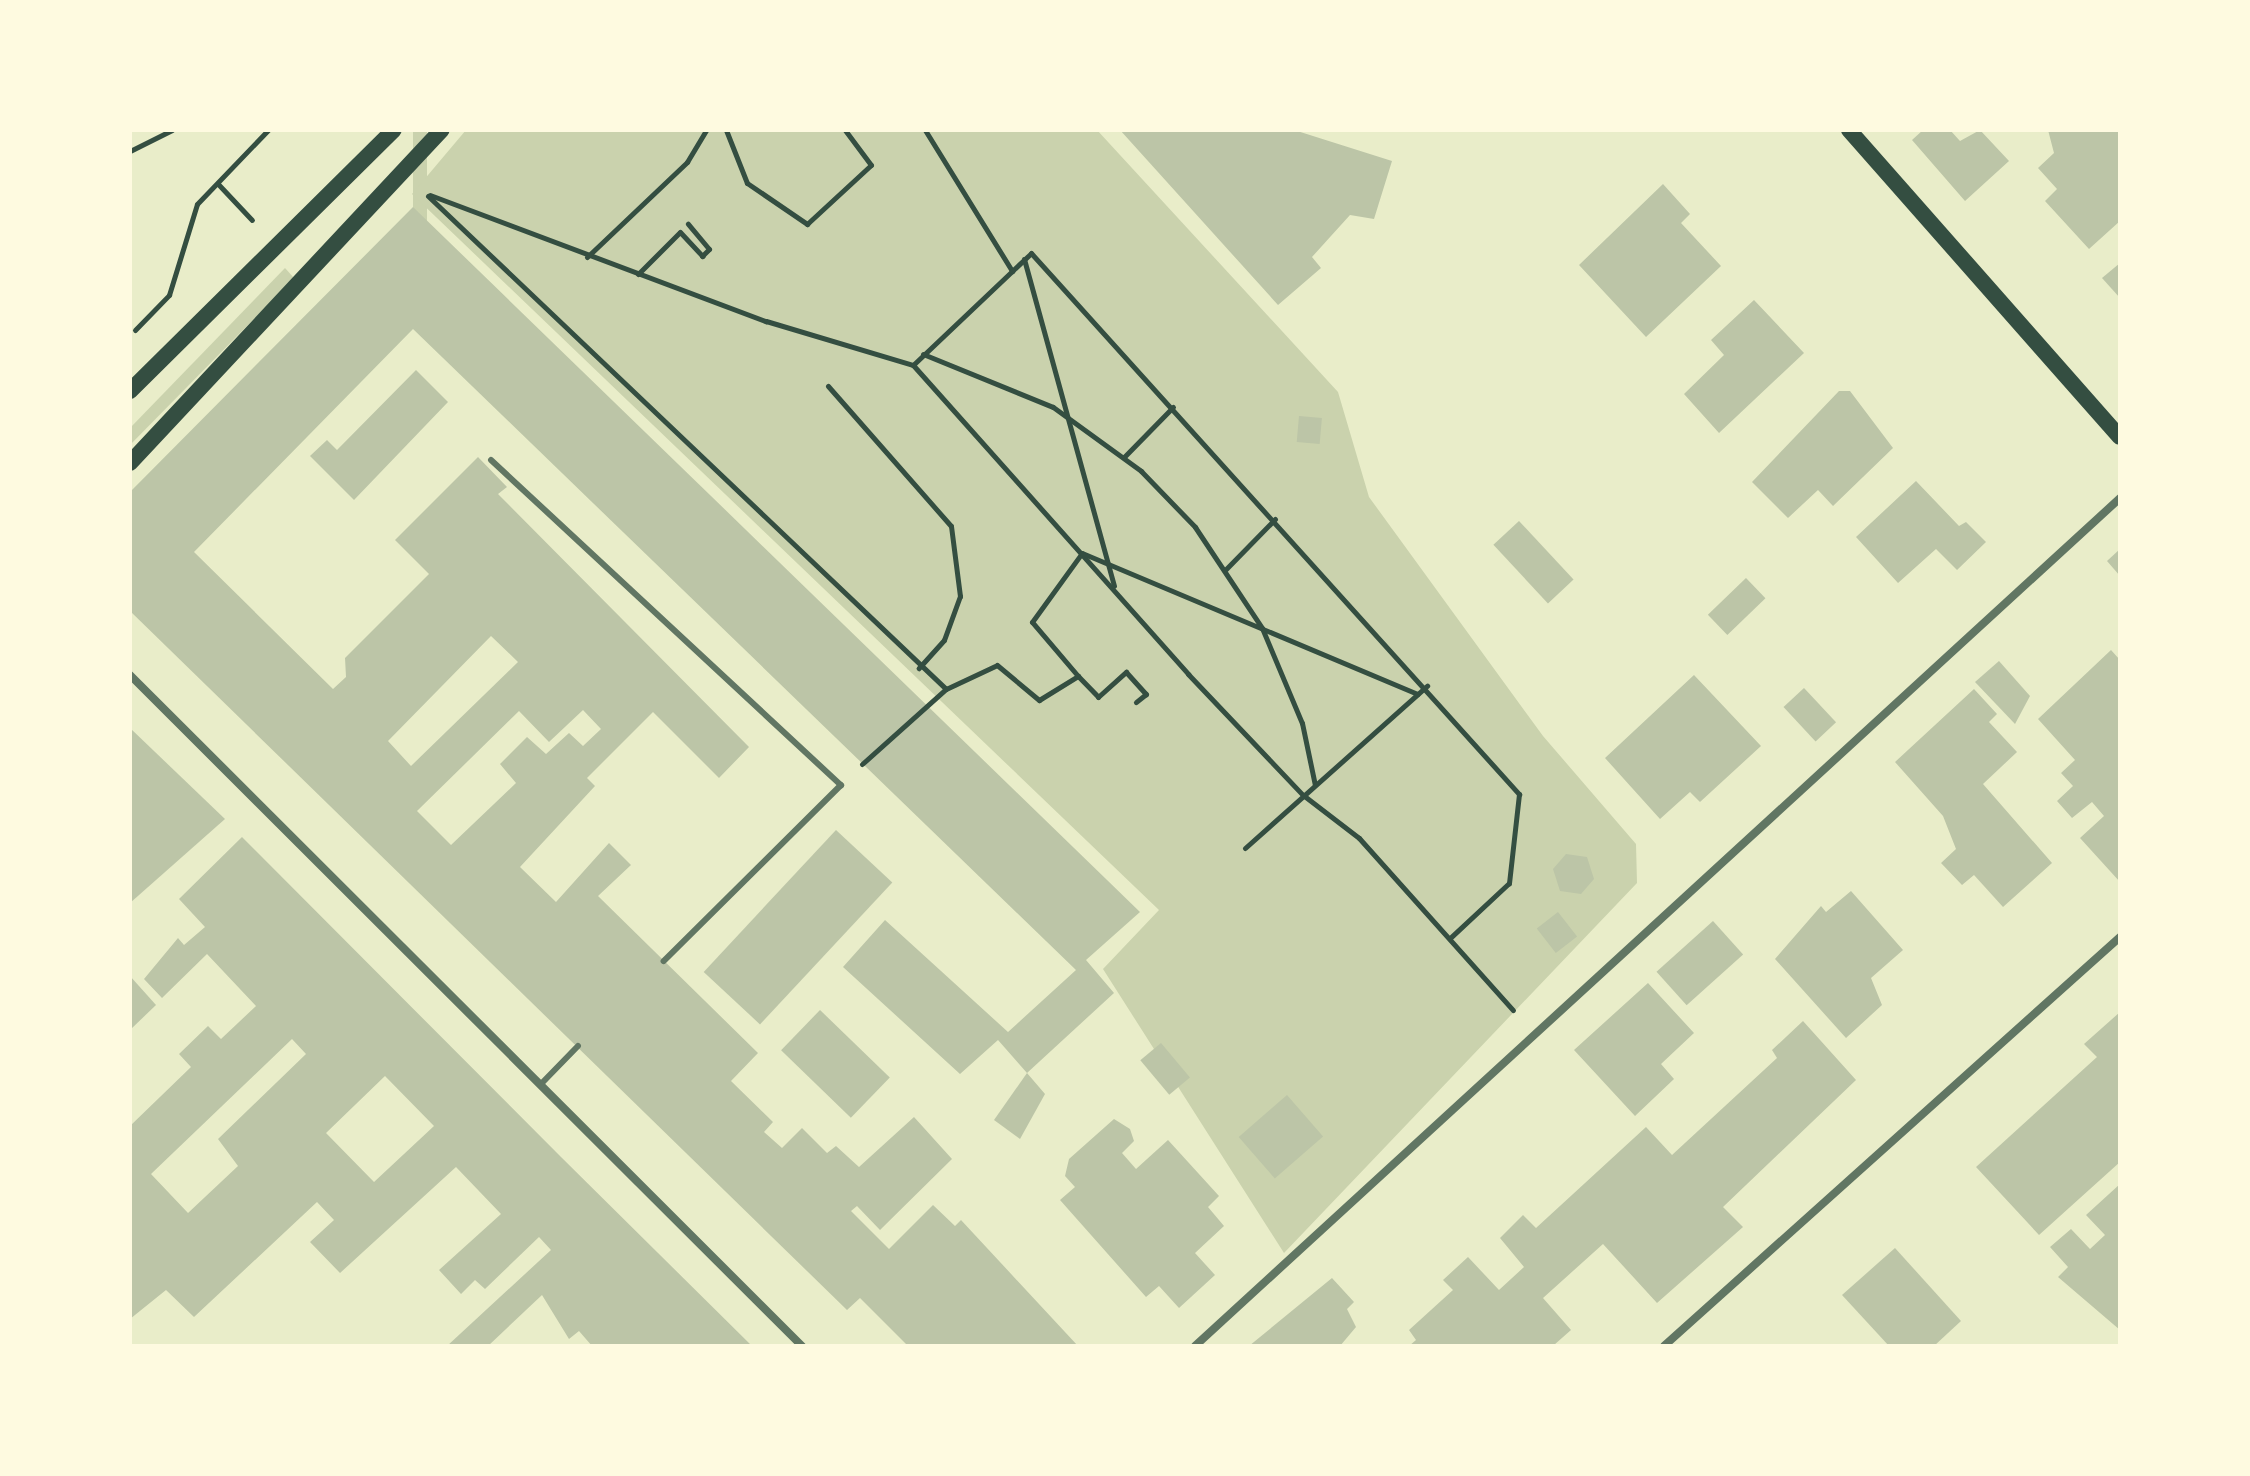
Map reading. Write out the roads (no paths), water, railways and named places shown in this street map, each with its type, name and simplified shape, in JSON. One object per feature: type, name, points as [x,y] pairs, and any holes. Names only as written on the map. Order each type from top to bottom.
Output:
[{"type":"main road","points":[[130,391],[394,130]]},
{"type":"main road","points":[[130,463],[442,130]]},
{"type":"main road","points":[[1849,130],[2120,437]]},
{"type":"street","points":[[1195,1346],[1532,1033],[2120,498]]},
{"type":"street","points":[[130,675],[802,1346]]},
{"type":"street","points":[[1664,1346],[2120,937]]},
{"type":"lane","points":[[491,460],[841,785],[664,961]]},
{"type":"lane","points":[[541,1084],[578,1046]]}]
